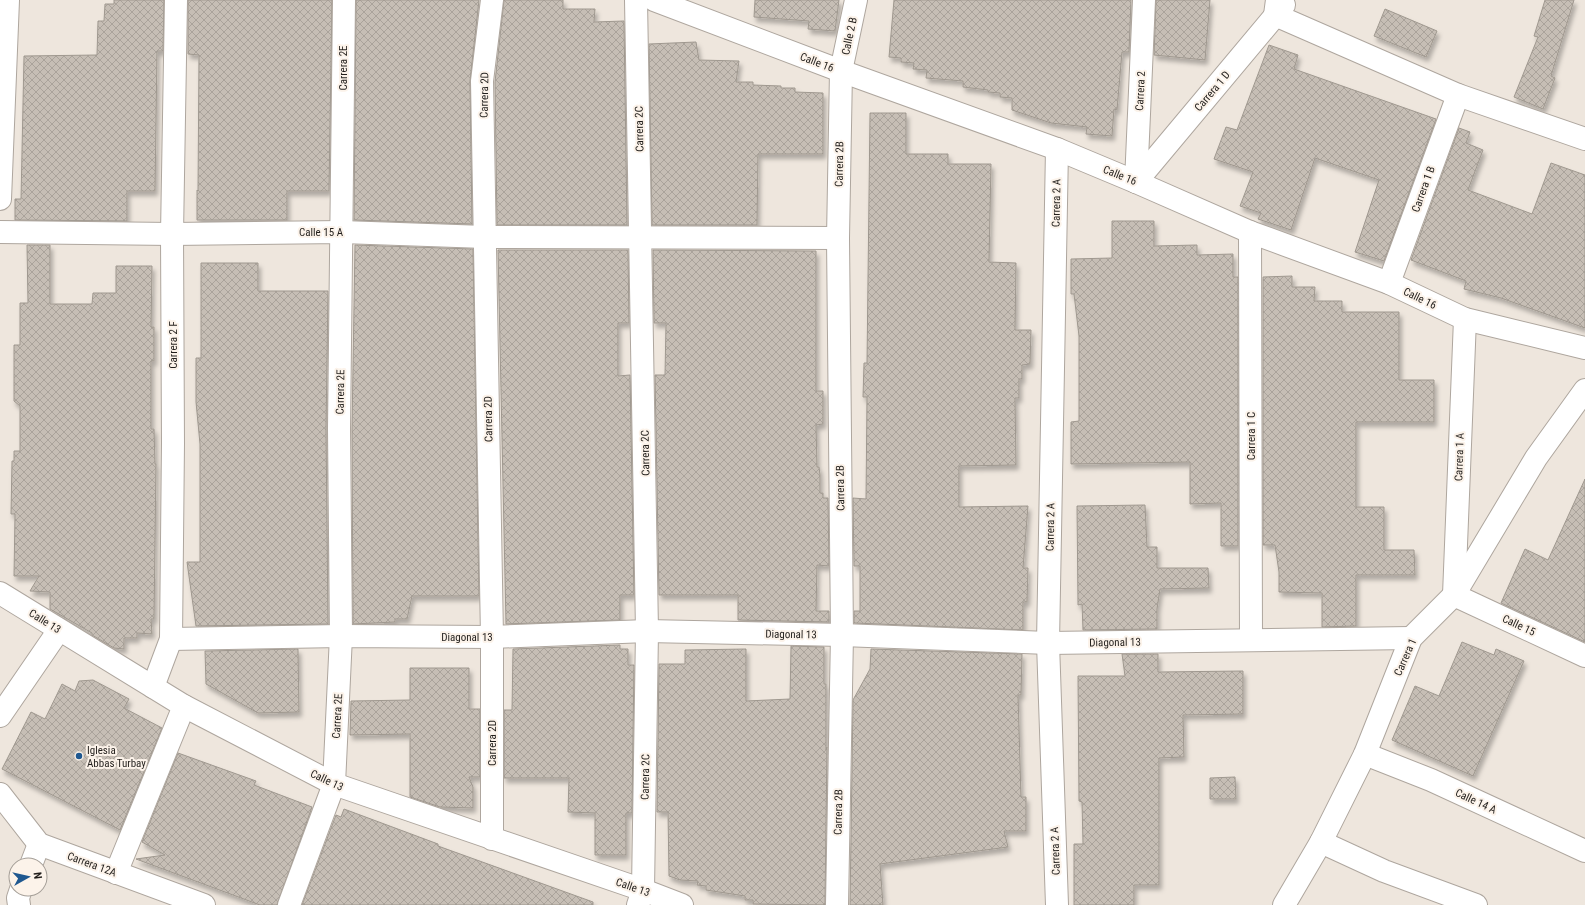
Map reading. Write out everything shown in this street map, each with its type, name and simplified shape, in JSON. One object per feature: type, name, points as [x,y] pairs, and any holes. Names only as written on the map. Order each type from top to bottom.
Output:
[{"type":"street","points":[[0,199],[8,0]]},
{"type":"street","name":"Carrera 2 F","points":[[153,687],[170,639],[173,443],[172,234],[176,0]]},
{"type":"street","name":"Carrera 2E","points":[[289,905],[334,784],[341,636],[339,429],[344,0]]},
{"type":"street","name":"Carrera 2D","points":[[492,0],[482,81],[492,637],[492,839]]},
{"type":"street","name":"Carrera 2C","points":[[636,0],[647,631],[640,897]]},
{"type":"street","name":"Calle 16","points":[[654,0],[841,71],[1057,149],[1250,232],[1389,283],[1465,319],[1585,348]]},
{"type":"street","name":"Calle 2 B","points":[[841,71],[856,0]]},
{"type":"street","name":"Carrera 2","points":[[1136,182],[1144,0]]},
{"type":"street","points":[[1280,5],[1458,95],[1585,139]]},
{"type":"street","name":"Carrera 1 D","points":[[1136,182],[1280,5]]},
{"type":"street","name":"Carrera 2B","points":[[836,905],[842,635],[838,238],[841,71]]},
{"type":"street","name":"Carrera 1 B","points":[[1389,283],[1458,95]]},
{"type":"street","name":"Carrera 2 A","points":[[1057,149],[1048,643],[1057,905]]},
{"type":"street","name":"Calle 15 A","points":[[0,232],[172,234],[342,232],[485,237],[641,236],[838,238]]},
{"type":"street","name":"Carrera 1 C","points":[[1250,232],[1252,639]]},
{"type":"street","name":"Carrera 1 A","points":[[1454,595],[1465,319]]},
{"type":"street","name":"Carrera 1","points":[[1284,905],[1321,842],[1365,754],[1411,638],[1454,595],[1536,458],[1585,390]]},
{"type":"street","name":"Calle 13","points":[[0,593],[184,706],[334,784],[492,839],[640,897],[682,905]]},
{"type":"street","name":"Calle 15","points":[[1454,595],[1585,656]]},
{"type":"street","points":[[0,716],[59,630]]},
{"type":"street","name":"Diagonal 13","points":[[170,639],[341,636],[492,637],[647,631],[842,635],[1048,643],[1411,638]]},
{"type":"street","points":[[116,873],[184,706]]},
{"type":"street","name":"Calle 14 A","points":[[1365,754],[1431,780],[1585,851]]},
{"type":"street","points":[[0,794],[39,844],[34,857]]},
{"type":"street","points":[[1321,842],[1384,871],[1476,905]]},
{"type":"street","name":"Carrera 12A","points":[[39,844],[204,905]]},
{"type":"building","points":[[114,0],[164,0],[163,51],[157,51],[155,191],[127,191],[127,221],[15,220],[15,199],[21,199],[24,56],[97,55],[98,21],[104,21],[105,4],[114,4]]},
{"type":"building","points":[[188,0],[332,0],[329,191],[287,191],[287,220],[197,220],[199,55],[188,54]]},
{"type":"building","points":[[356,0],[479,0],[470,81],[472,224],[354,220]]},
{"type":"building","points":[[504,0],[563,0],[563,9],[595,9],[594,22],[624,21],[627,225],[497,225],[495,82]]},
{"type":"building","points":[[755,0],[839,0],[835,31],[808,29],[809,21],[754,17]]},
{"type":"building","points":[[894,0],[1131,0],[1129,52],[1122,52],[1117,110],[1114,109],[1112,136],[1086,134],[1087,127],[1051,123],[1012,110],[1012,98],[1000,97],[1000,93],[988,92],[988,90],[963,87],[963,81],[926,78],[927,70],[913,69],[914,63],[901,62],[901,58],[889,57]]},
{"type":"building","points":[[1156,0],[1210,0],[1205,60],[1154,55]]},
{"type":"building","points":[[1545,0],[1574,0],[1551,76],[1555,78],[1543,109],[1514,97],[1538,37],[1534,36]]},
{"type":"building","points":[[1385,9],[1437,31],[1426,57],[1374,36]]},
{"type":"building","points":[[696,42],[699,60],[739,61],[736,82],[753,82],[753,85],[795,88],[795,92],[823,93],[823,154],[758,154],[757,225],[652,225],[649,44]]},
{"type":"building","points":[[1269,45],[1298,55],[1294,69],[1436,119],[1384,261],[1355,252],[1379,180],[1315,158],[1291,230],[1258,219],[1261,213],[1240,206],[1253,172],[1214,159],[1226,127],[1237,130]]},
{"type":"building","points":[[870,113],[906,113],[906,154],[948,154],[948,164],[991,164],[989,262],[1016,263],[1015,330],[1031,330],[1030,364],[1022,365],[1022,379],[1019,379],[1019,398],[1015,398],[1016,465],[959,466],[959,507],[1028,506],[1023,568],[1028,568],[1027,602],[1023,602],[1023,630],[854,623],[854,611],[860,611],[860,566],[854,566],[853,498],[866,499],[867,397],[863,397],[864,363],[867,363]]},
{"type":"building","points":[[1459,128],[1470,132],[1466,143],[1483,150],[1468,190],[1532,214],[1551,163],[1585,175],[1585,328],[1501,298],[1464,289],[1466,281],[1411,260]]},
{"type":"building","points":[[1112,221],[1154,221],[1154,246],[1197,245],[1197,255],[1233,254],[1233,277],[1238,277],[1238,546],[1221,546],[1221,503],[1190,504],[1190,462],[1071,464],[1071,422],[1079,421],[1079,336],[1074,294],[1071,294],[1071,259],[1112,258]]},
{"type":"building","points":[[27,245],[50,245],[50,304],[92,304],[93,293],[116,293],[116,266],[152,266],[151,327],[154,327],[154,361],[151,361],[151,429],[154,429],[156,464],[154,619],[151,619],[152,634],[137,633],[137,638],[124,638],[124,649],[114,648],[92,635],[92,633],[50,609],[50,592],[30,591],[39,576],[14,576],[15,514],[11,514],[12,461],[14,461],[14,451],[20,451],[20,406],[14,401],[14,345],[20,345],[20,303],[28,303]]},
{"type":"building","points":[[355,245],[473,249],[479,596],[412,596],[407,619],[395,619],[395,622],[353,624],[352,429]]},
{"type":"building","points":[[498,250],[628,250],[629,323],[618,323],[618,376],[630,375],[634,595],[620,595],[620,620],[506,624]]},
{"type":"building","points":[[653,250],[816,251],[816,391],[823,391],[823,424],[816,425],[817,467],[819,467],[820,475],[820,493],[823,493],[823,498],[828,498],[829,566],[817,565],[816,611],[829,611],[829,622],[738,620],[738,595],[659,595],[655,375],[665,375],[666,323],[654,323]]},
{"type":"building","points":[[201,263],[258,263],[258,291],[328,291],[326,429],[328,624],[196,626],[187,562],[200,562],[200,444],[196,402],[196,358],[201,358]]},
{"type":"building","points":[[1292,276],[1292,287],[1315,287],[1314,301],[1342,301],[1342,312],[1399,312],[1399,380],[1434,380],[1434,422],[1356,422],[1356,507],[1384,507],[1384,550],[1414,550],[1415,575],[1356,575],[1356,626],[1322,627],[1322,593],[1279,592],[1279,572],[1275,545],[1263,545],[1263,277]]},
{"type":"building","points":[[1585,479],[1585,642],[1501,603],[1525,549],[1548,560]]},
{"type":"building","points":[[1145,505],[1147,547],[1157,547],[1157,568],[1208,568],[1209,588],[1160,589],[1157,609],[1157,629],[1083,630],[1082,604],[1078,605],[1077,506]]},
{"type":"building","points":[[1462,642],[1494,655],[1496,649],[1524,661],[1473,776],[1392,740],[1415,686],[1439,696]]},
{"type":"building","points":[[620,645],[620,649],[628,649],[628,665],[634,665],[632,813],[626,813],[626,855],[595,855],[595,813],[568,812],[569,778],[504,778],[504,710],[512,710],[513,649]]},
{"type":"building","points":[[791,646],[824,647],[824,684],[826,684],[826,750],[827,747],[825,905],[753,904],[753,900],[745,900],[745,896],[706,890],[706,886],[697,885],[698,881],[680,880],[669,876],[668,812],[657,812],[659,664],[685,664],[685,650],[746,649],[746,701],[790,699]]},
{"type":"building","points":[[298,649],[299,712],[258,713],[206,684],[205,651]]},
{"type":"building","points":[[871,649],[1022,654],[1021,695],[1018,695],[1021,797],[1026,797],[1026,831],[1004,831],[1008,847],[880,864],[883,905],[850,905],[853,700],[870,669]]},
{"type":"building","points":[[1122,654],[1158,654],[1158,672],[1243,671],[1243,714],[1183,715],[1184,757],[1159,758],[1159,885],[1134,885],[1134,905],[1074,905],[1074,844],[1083,844],[1082,802],[1079,801],[1078,676],[1125,676]]},
{"type":"building","points":[[410,668],[469,668],[469,709],[480,709],[480,777],[469,777],[473,787],[473,808],[440,807],[410,797],[410,734],[350,735],[351,701],[410,700]]},
{"type":"building","name":"Iglesia Abbas Turbay","points":[[93,680],[129,699],[124,708],[162,728],[120,830],[2,769],[31,712],[45,719],[62,684],[75,691],[79,681]]},
{"type":"building","points":[[178,753],[256,781],[254,785],[312,807],[277,905],[260,905],[136,859],[165,855],[142,842]]},
{"type":"building","points":[[1235,777],[1236,799],[1210,799],[1210,778]]},
{"type":"building","points":[[344,809],[438,844],[438,846],[593,902],[593,905],[302,905],[336,815],[341,817]]},
{"type":"place","name":"Iglesia Abbas Turbay","points":[[79,756]]}]
